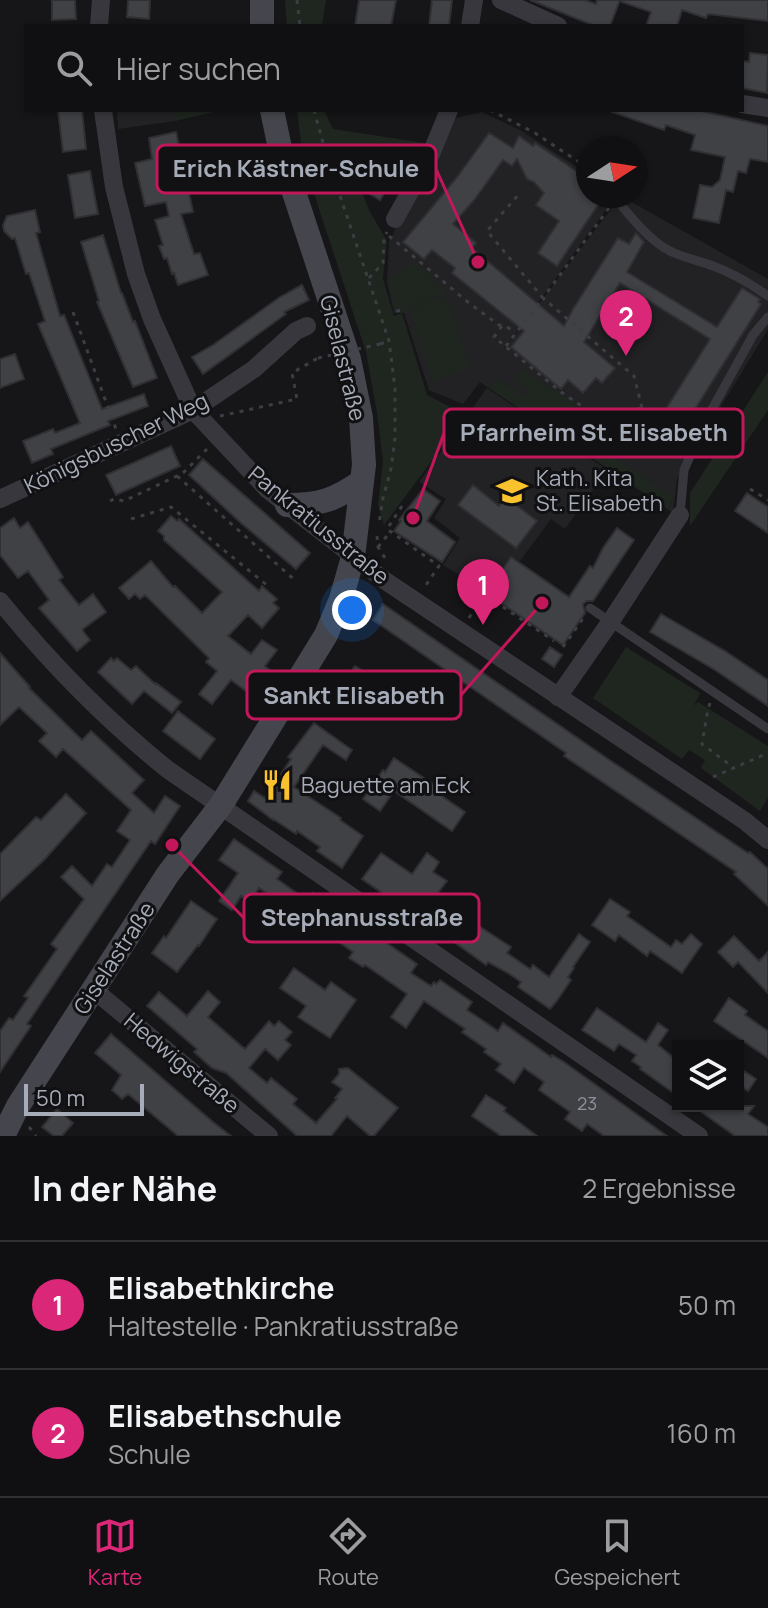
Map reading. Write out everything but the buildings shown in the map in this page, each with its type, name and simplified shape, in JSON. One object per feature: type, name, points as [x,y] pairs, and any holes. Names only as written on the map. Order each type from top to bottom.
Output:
[{"type":"main road","points":[[262,0],[262,24]]},
{"type":"main road","name":"Giselastraße","points":[[3,1136],[18,1106],[168,874],[221,805],[326,635],[353,557],[364,465],[361,418],[349,359],[281,153],[272,112]]},
{"type":"main road","points":[[287,505],[312,505],[326,501],[342,495],[362,481]]},
{"type":"street","points":[[99,24],[101,0]]},
{"type":"street","points":[[470,24],[474,0]]},
{"type":"street","points":[[501,0],[554,24]]},
{"type":"street","points":[[744,104],[768,108]]},
{"type":"street","name":"Pankratiusstraße","points":[[103,112],[114,187],[136,274],[152,319],[193,410],[268,490],[353,557],[767,836]]},
{"type":"street","points":[[395,219],[431,154],[448,112]]},
{"type":"street","name":"Königsbuscher Weg","points":[[0,499],[193,410],[254,369],[296,331],[307,326]]},
{"type":"street","points":[[558,697],[680,515]]},
{"type":"street","points":[[0,601],[81,693],[167,769],[699,1136]]},
{"type":"street","name":"Hedwigstraße","points":[[94,990],[269,1136]]},
{"type":"lane","points":[[625,208],[659,244],[671,252],[716,267],[768,296]]},
{"type":"lane","points":[[680,515],[684,470],[705,422],[753,335],[768,317]]},
{"type":"lane","points":[[590,608],[768,729]]},
{"type":"path","points":[[297,0],[300,24]]},
{"type":"path","points":[[315,112],[389,341],[395,388],[395,438],[377,532],[378,547],[389,563],[384,580]]},
{"type":"path","points":[[494,112],[535,133],[576,160]]},
{"type":"path","points":[[327,157],[342,152],[431,154]]},
{"type":"path","points":[[519,194],[487,231],[543,298],[634,376],[642,408],[655,435],[684,470]]},
{"type":"path","points":[[506,346],[607,208]]},
{"type":"path","points":[[368,279],[383,263],[386,234],[469,303],[515,333]]},
{"type":"path","points":[[396,311],[405,310]]},
{"type":"path","points":[[73,312],[121,443]]},
{"type":"path","points":[[502,326],[494,337],[561,392],[605,422],[612,414],[642,408]]},
{"type":"path","points":[[193,410],[221,416],[297,399],[292,373],[318,358],[389,341]]},
{"type":"path","points":[[110,501],[124,501],[184,472],[219,438]]},
{"type":"path","points":[[177,476],[297,582]]},
{"type":"path","points":[[750,489],[768,500]]},
{"type":"path","points":[[402,506],[387,529],[439,566],[426,585]]},
{"type":"path","points":[[131,519],[171,507],[268,586]]},
{"type":"path","points":[[378,547],[390,532]]},
{"type":"path","points":[[465,633],[470,614],[480,600],[491,606],[494,601],[554,641]]},
{"type":"path","points":[[561,646],[580,626],[590,608]]},
{"type":"path","points":[[708,709],[702,744],[734,768]]},
{"type":"path","points":[[713,777],[768,753]]},
{"type":"path","points":[[29,1126],[36,1136]]},
{"type":"shaded area","points":[[285,0],[326,0],[322,24],[287,24]]},
{"type":"shaded area","points":[[117,112],[213,112],[175,121],[118,129]]},
{"type":"shaded area","points":[[175,112],[213,112],[175,121]]},
{"type":"shaded area","points":[[297,112],[325,112],[333,129],[425,143],[420,158],[378,161],[358,181],[369,210],[387,241],[383,279],[394,316],[402,313],[427,395],[466,415],[384,525],[378,505],[383,461],[366,352],[302,150]]},
{"type":"shaded area","points":[[482,112],[520,130],[576,166],[576,208],[607,208],[502,352],[612,208],[642,208],[768,279],[768,329],[677,479],[673,513],[480,382],[463,404],[429,390],[404,313],[394,313],[387,282],[389,241],[456,118]]},
{"type":"shaded area","points":[[414,261],[446,294],[409,307],[405,312],[395,312],[388,280]]},
{"type":"shaded area","points":[[447,296],[470,369],[432,381],[410,308]]},
{"type":"shaded area","points":[[523,370],[595,417],[583,436],[674,498],[667,508],[489,388],[496,379],[524,397],[529,390],[515,381]]},
{"type":"shaded area","points":[[768,372],[768,410],[690,526],[690,493]]},
{"type":"shaded area","name":"Kath. Kita St. Elisabeth","points":[[487,388],[607,470],[565,529],[551,519],[520,561],[511,556],[486,592],[443,565],[460,538],[434,518],[446,499],[419,482]]},
{"type":"shaded area","points":[[626,647],[700,693],[694,706],[698,702],[768,746],[768,798],[760,811],[701,768],[705,760],[689,750],[682,759],[593,698]]},
{"type":"place","name":"Erich Kästner-Schule","points":[[478,262]]},
{"type":"place","name":"Elisabethschule","points":[[626,356]]},
{"type":"place","name":"Kath. Kita St. Elisabeth","points":[[512,491]]},
{"type":"place","name":"Pfarrheim St. Elisabeth","points":[[413,518]]},
{"type":"place","name":"Sankt Elisabeth","points":[[542,603]]},
{"type":"place","name":"Elisabethkirche","points":[[483,625]]},
{"type":"place","name":"Baguette am Eck","points":[[277,785]]},
{"type":"place","name":"Stephanusstraße","points":[[172,845]]}]
